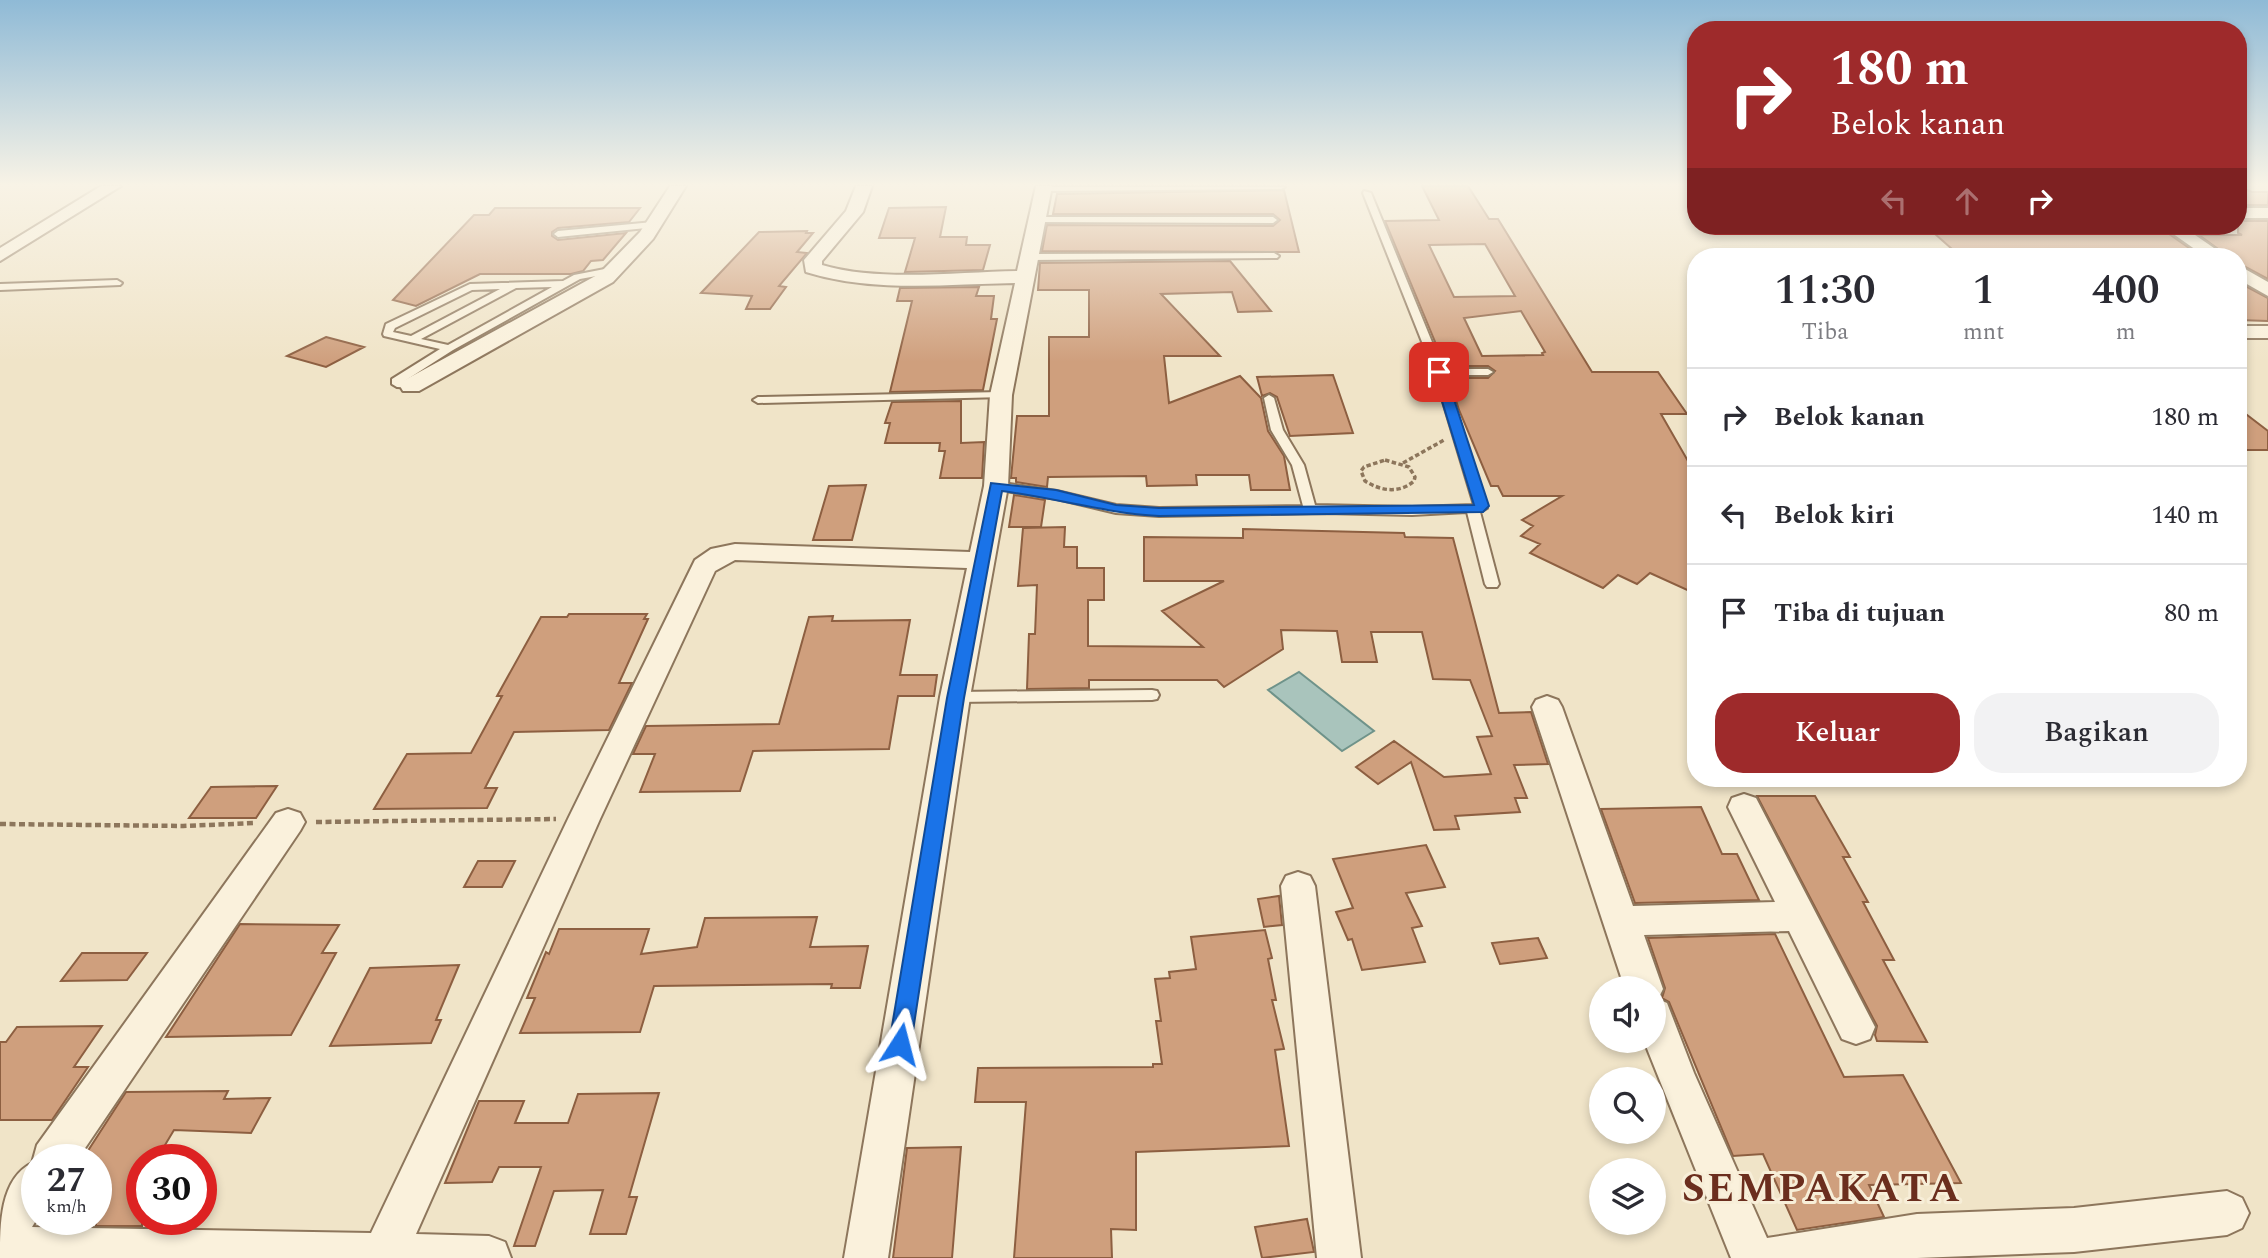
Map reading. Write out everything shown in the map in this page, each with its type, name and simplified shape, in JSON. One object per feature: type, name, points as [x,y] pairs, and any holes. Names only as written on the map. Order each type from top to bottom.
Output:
[{"type":"street","points":[[0,256],[18,245]]},
{"type":"street","points":[[411,386],[594,285],[614,270],[636,245]]},
{"type":"street","points":[[826,245],[813,260],[813,268],[834,274],[872,277],[1027,267]]},
{"type":"street","points":[[866,1258],[955,698],[996,486],[1001,395],[1032,245]]},
{"type":"street","points":[[2247,276],[2268,290]]},
{"type":"street","points":[[2247,332],[2268,332]]},
{"type":"street","points":[[384,1257],[584,819],[704,566],[720,555],[734,552],[980,560]]},
{"type":"street","points":[[1547,707],[1639,976]]},
{"type":"street","points":[[1744,807],[1797,916],[1856,1027]]},
{"type":"street","points":[[63,1144],[288,822]]},
{"type":"street","points":[[1298,886],[1339,1258]]},
{"type":"street","points":[[1620,921],[1797,916]]},
{"type":"street","points":[[1666,1050],[1753,1258]]},
{"type":"street","points":[[0,1235],[21,1205]]},
{"type":"street","points":[[1771,1258],[1917,1236],[2074,1230],[2227,1213]]},
{"type":"street","points":[[0,1248],[489,1258]]},
{"type":"lane","points":[[996,486],[1056,495],[1116,509],[1159,512],[1473,510],[1482,506],[1439,372],[1388,245]]},
{"type":"lane","points":[[1027,267],[1274,256]]},
{"type":"lane","points":[[411,386],[397,384],[396,381],[449,348],[565,284],[588,273],[614,270]]},
{"type":"lane","points":[[0,287],[117,283]]},
{"type":"lane","points":[[411,340],[517,284]]},
{"type":"lane","points":[[449,348],[388,334],[390,326],[470,287],[565,284]]},
{"type":"lane","points":[[1439,372],[1488,372]]},
{"type":"lane","points":[[758,400],[1001,395]]},
{"type":"lane","points":[[1269,398],[1277,430],[1298,465],[1310,509]]},
{"type":"lane","points":[[1473,510],[1492,584]]},
{"type":"lane","points":[[955,698],[1152,695]]},
{"type":"path","points":[[1402,464],[1413,472],[1415,477],[1410,485],[1404,488],[1379,488],[1365,481],[1362,476],[1364,467],[1369,463],[1385,460],[1402,464],[1459,431]]},
{"type":"path","points":[[0,824],[183,826],[288,822],[584,819]]},
{"type":"water","points":[[1299,672],[1374,731],[1342,751],[1268,690]]},
{"type":"building","points":[[446,245],[616,245],[603,260],[591,261],[583,271],[571,274],[480,274],[416,306],[393,300]]},
{"type":"building","points":[[747,245],[803,245],[797,252],[807,253],[779,286],[786,287],[770,309],[746,309],[752,296],[701,293]]},
{"type":"building","points":[[913,245],[990,245],[983,270],[905,272]]},
{"type":"building","points":[[1043,245],[1297,245],[1299,252],[1042,251]]},
{"type":"building","points":[[1395,245],[1445,245],[1429,245],[1454,297],[1515,296],[1485,245],[1514,245],[1592,372],[1658,372],[1687,414],[1661,414],[1687,459],[1687,590],[1650,573],[1637,584],[1618,575],[1603,588],[1530,553],[1540,544],[1521,536],[1533,526],[1522,520],[1562,496],[1503,496],[1498,486],[1491,486],[1459,410],[1449,378],[1488,378],[1495,371],[1488,366],[1445,366]],"holes":[[[1521,311],[1545,352],[1543,355],[1482,356],[1464,318]]]},
{"type":"building","points":[[1947,245],[2184,245],[2189,248],[1951,248]]},
{"type":"building","points":[[2212,245],[2268,245],[2268,279],[2247,268],[2247,248],[2217,248]]},
{"type":"building","points":[[1230,261],[1271,311],[1238,312],[1232,292],[1161,294],[1220,356],[1164,356],[1169,403],[1240,376],[1261,398],[1268,431],[1284,456],[1290,490],[1251,490],[1249,475],[1196,475],[1197,485],[1147,486],[1146,476],[1048,477],[1047,487],[1016,482],[1016,478],[1011,478],[1017,416],[1049,416],[1049,337],[1089,337],[1089,290],[1038,290],[1040,263]]},
{"type":"building","points":[[979,287],[976,296],[994,296],[991,319],[997,319],[983,390],[890,392],[912,301],[897,301],[900,288]]},
{"type":"building","points":[[2247,287],[2268,298],[2268,321],[2247,320]]},
{"type":"building","points":[[326,337],[364,347],[326,367],[287,356]]},
{"type":"building","points":[[1333,375],[1353,433],[1290,436],[1277,397],[1270,393],[1262,396],[1257,377]]},
{"type":"building","points":[[961,401],[961,443],[984,442],[982,478],[940,478],[945,451],[939,451],[940,443],[885,443],[890,423],[885,423],[892,402]]},
{"type":"building","points":[[2247,415],[2268,431],[2268,450],[2247,450]]},
{"type":"building","points":[[866,485],[852,540],[813,540],[829,486]]},
{"type":"building","points":[[1014,495],[1045,500],[1041,527],[1009,527]]},
{"type":"building","points":[[1065,527],[1064,547],[1077,547],[1077,568],[1104,568],[1104,600],[1088,600],[1088,646],[1203,647],[1162,611],[1224,581],[1144,581],[1144,537],[1243,538],[1243,529],[1404,533],[1405,537],[1453,538],[1499,713],[1531,712],[1548,764],[1514,765],[1527,798],[1515,798],[1520,812],[1455,816],[1459,829],[1434,830],[1411,762],[1378,784],[1356,767],[1394,741],[1444,777],[1491,774],[1477,737],[1492,736],[1470,680],[1433,679],[1422,632],[1371,632],[1377,662],[1342,662],[1337,631],[1281,630],[1283,649],[1224,687],[1217,680],[1089,680],[1089,688],[1027,689],[1029,634],[1035,634],[1037,585],[1018,586],[1023,528]]},
{"type":"building","points":[[569,614],[647,614],[644,619],[648,619],[619,683],[632,683],[609,730],[514,732],[485,788],[497,788],[487,808],[374,809],[407,754],[471,753],[502,696],[497,696],[541,617],[567,617]]},
{"type":"building","points":[[833,616],[832,621],[910,620],[900,675],[937,675],[934,696],[898,696],[889,749],[753,751],[740,791],[640,792],[655,754],[633,754],[646,726],[779,724],[809,617]]},
{"type":"building","points":[[277,786],[256,818],[189,818],[211,787]]},
{"type":"building","points":[[1757,796],[1815,796],[1850,857],[1843,857],[1868,902],[1863,902],[1894,960],[1883,960],[1927,1042],[1877,1041],[1877,1026]]},
{"type":"building","points":[[1701,807],[1722,854],[1737,854],[1759,900],[1635,903],[1601,809]]},
{"type":"building","points":[[1426,845],[1445,887],[1406,893],[1422,926],[1412,928],[1425,962],[1362,970],[1352,939],[1348,940],[1336,912],[1353,908],[1333,859]]},
{"type":"building","points":[[478,861],[515,861],[502,887],[464,887]]},
{"type":"building","points":[[1279,896],[1282,925],[1264,927],[1258,899]]},
{"type":"building","points":[[817,917],[810,947],[868,946],[860,988],[831,988],[832,984],[654,986],[640,1032],[520,1033],[535,998],[527,998],[546,952],[549,954],[559,929],[649,929],[641,954],[697,947],[705,918]]},
{"type":"building","points":[[240,924],[339,925],[322,953],[336,953],[291,1035],[166,1037]]},
{"type":"building","points":[[1265,930],[1272,958],[1268,959],[1276,1000],[1272,1000],[1284,1049],[1275,1050],[1289,1146],[1136,1152],[1136,1230],[1111,1229],[1112,1258],[1014,1258],[1026,1102],[975,1102],[978,1068],[1153,1067],[1153,1064],[1162,1064],[1156,1021],[1161,1021],[1155,979],[1170,978],[1169,972],[1196,969],[1191,937]]},
{"type":"building","points":[[1775,934],[1844,1077],[1903,1075],[1961,1183],[1869,1185],[1884,1217],[1797,1230],[1763,1154],[1733,1156],[1666,1000],[1666,976],[1661,976],[1648,938]]},
{"type":"building","points":[[1538,938],[1547,958],[1500,964],[1492,943]]},
{"type":"building","points":[[82,953],[147,953],[127,980],[61,981]]},
{"type":"building","points":[[459,965],[436,1020],[441,1020],[431,1043],[330,1046],[370,968]]},
{"type":"building","points":[[102,1026],[74,1067],[88,1067],[52,1120],[0,1120],[0,1042],[6,1042],[17,1027]]},
{"type":"building","points":[[228,1091],[224,1099],[270,1098],[251,1133],[174,1130],[166,1144],[126,1144],[126,1226],[112,1226],[112,1144],[92,1144],[126,1092]]},
{"type":"building","points":[[659,1093],[629,1197],[637,1197],[626,1234],[590,1234],[603,1190],[554,1191],[535,1246],[514,1246],[541,1167],[499,1167],[492,1182],[445,1183],[479,1101],[524,1101],[515,1123],[568,1123],[578,1094]]},
{"type":"building","points":[[961,1147],[952,1258],[893,1258],[907,1148]]},
{"type":"building","points":[[1307,1219],[1314,1252],[1262,1258],[1255,1227]]},
{"type":"district","name":"SEMPAKATA","points":[[1822,1189]]},
{"type":"route","points":[[900,1044],[955,698],[996,486],[1056,495],[1116,509],[1159,512],[1325,509],[1412,512],[1478,509],[1482,506],[1439,372]]}]
